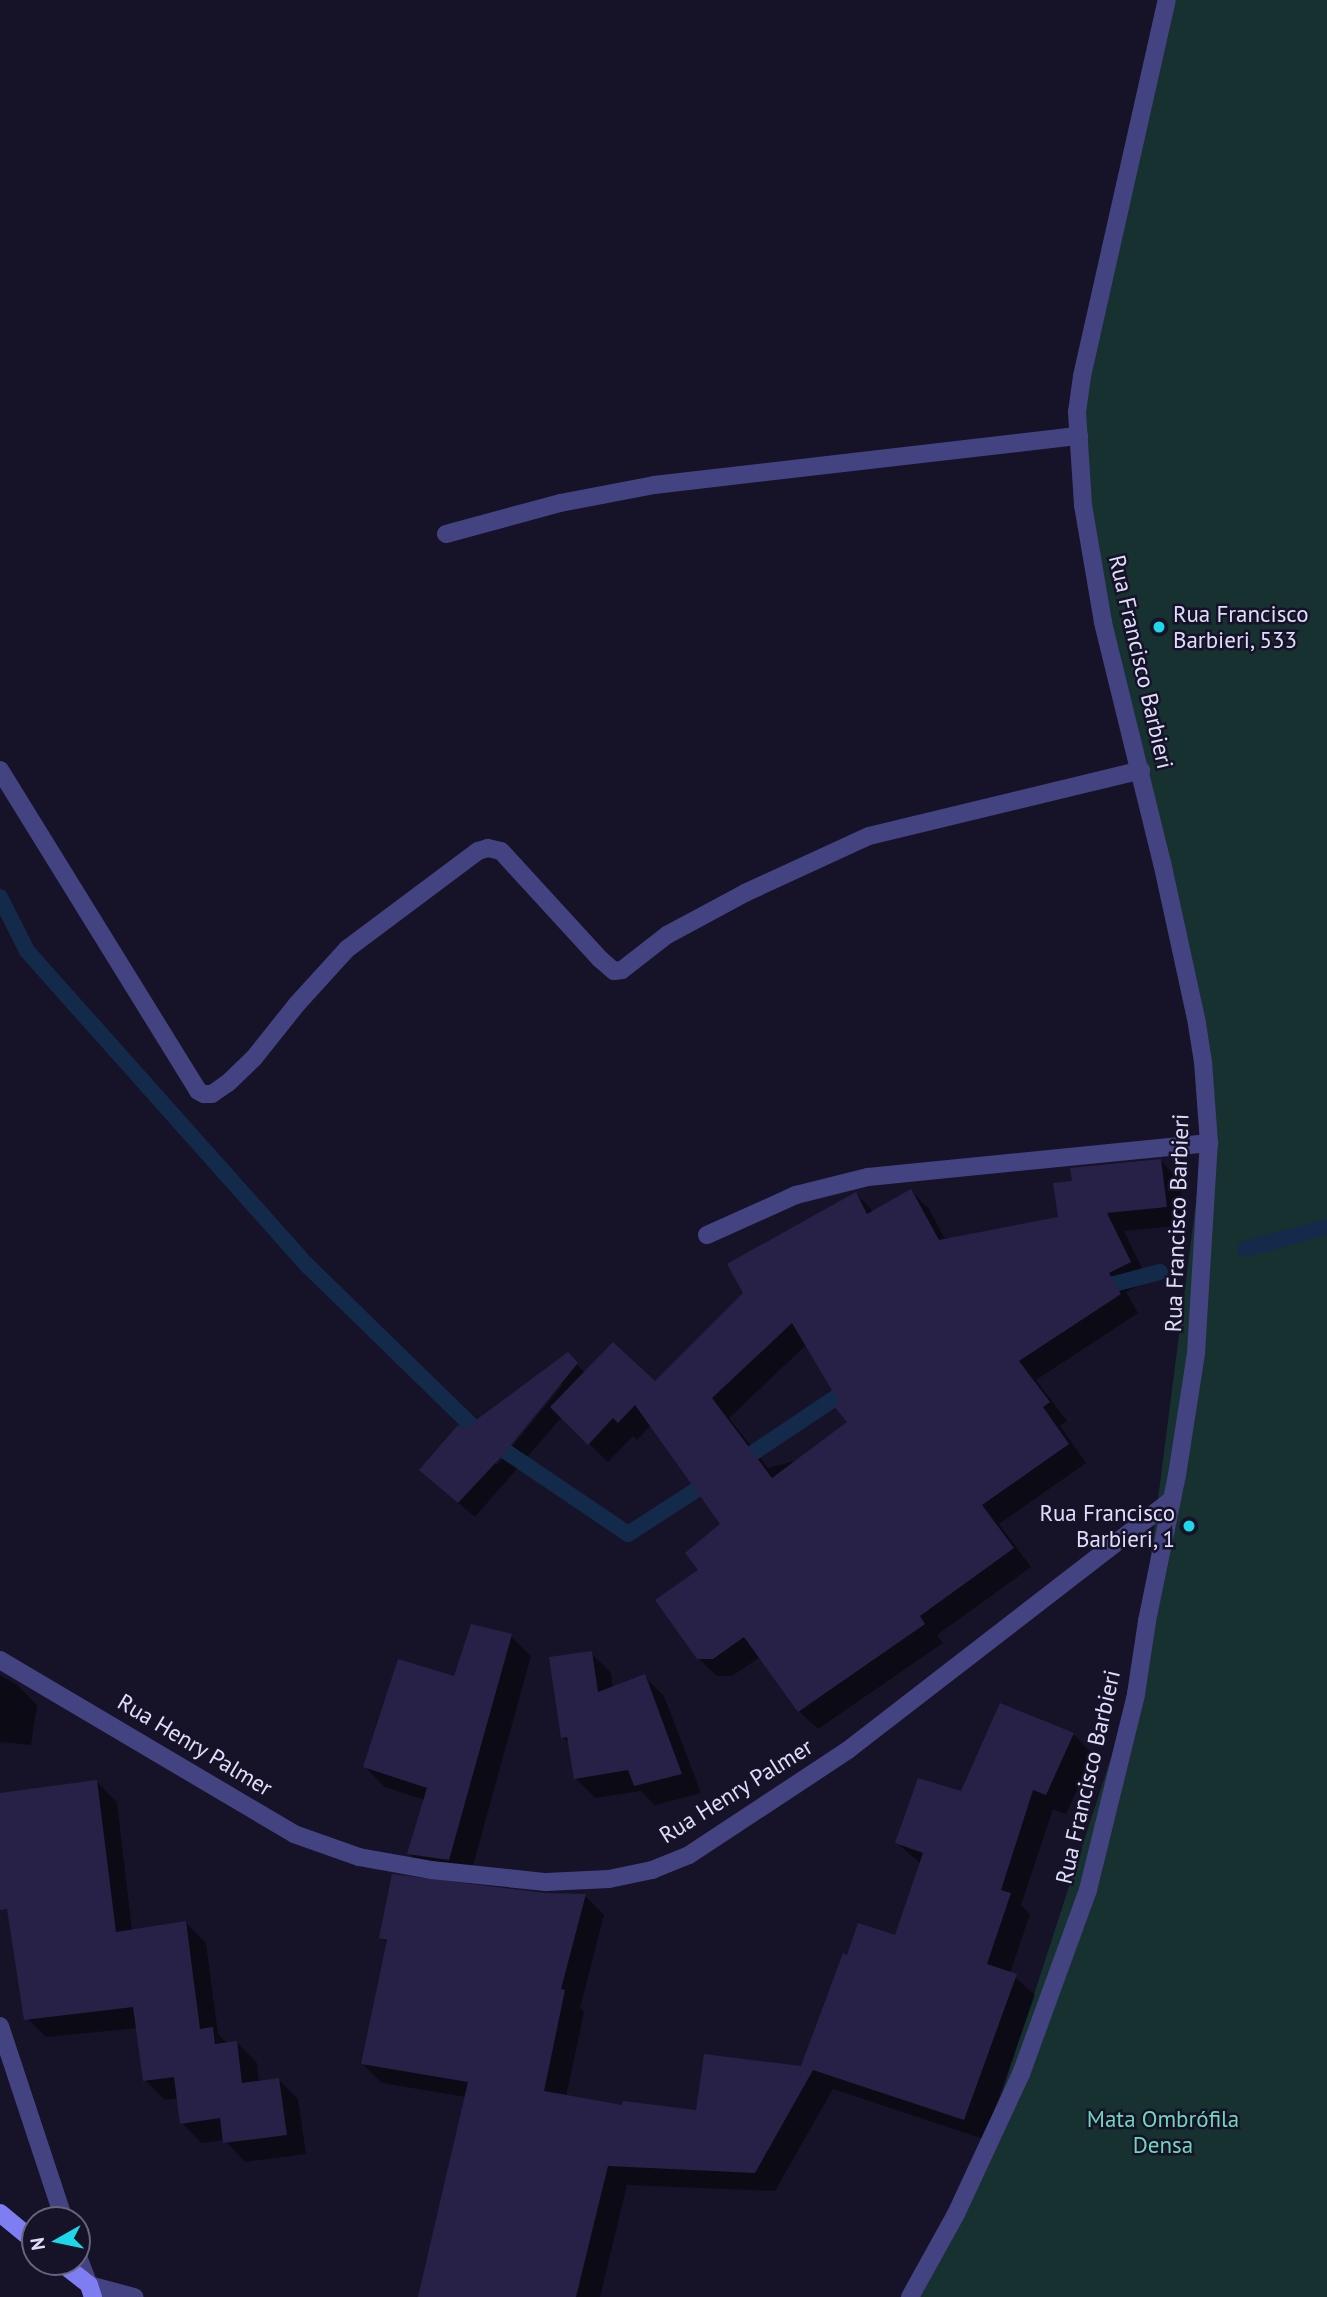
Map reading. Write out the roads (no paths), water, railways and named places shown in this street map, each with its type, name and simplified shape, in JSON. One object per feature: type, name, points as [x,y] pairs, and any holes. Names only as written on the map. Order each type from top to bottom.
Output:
[{"type":"main road","points":[[0,2213],[21,2230]]},
{"type":"main road","points":[[75,2276],[91,2291]]},
{"type":"street","name":"Rua Francisco Barbieri","points":[[910,2297],[956,2214],[1021,2074],[1088,1890],[1136,1694],[1196,1353],[1209,1143],[1197,1023],[1141,771],[1103,622],[1083,505],[1077,412],[1082,376],[1167,0]]},
{"type":"street","points":[[446,534],[560,503],[654,485],[1079,436]]},
{"type":"street","points":[[0,770],[198,1091],[204,1094],[212,1094],[228,1083],[254,1058],[297,1004],[347,949],[478,851],[488,848],[501,851],[583,942],[614,971],[622,970],[667,935],[711,911],[815,858],[869,836],[1141,771]]},
{"type":"street","points":[[707,1235],[796,1195],[868,1177],[1209,1143]]},
{"type":"street","name":"Rua Henry Palmer","points":[[0,1660],[294,1834],[359,1857],[432,1870],[546,1882],[609,1879],[652,1870],[689,1855],[848,1751],[1171,1500]]},
{"type":"street","points":[[0,2026],[59,2206]]},
{"type":"street","points":[[91,2291],[134,2297]]},
{"type":"waterway","points":[[0,897],[27,951],[307,1265],[480,1434],[628,1534],[713,1479]]},
{"type":"waterway","points":[[1245,1249],[1327,1227]]},
{"type":"waterway","points":[[1095,1289],[1160,1272]]},
{"type":"waterway","points":[[735,1465],[853,1386]]},
{"type":"place","name":"Rua Francisco Barbieri, 533","points":[[1159,627]]},
{"type":"place","name":"Rua Francisco Barbieri, 1","points":[[1189,1526]]},
{"type":"park label","name":"Mata Ombrófila Densa","points":[[1163,2132]]}]
